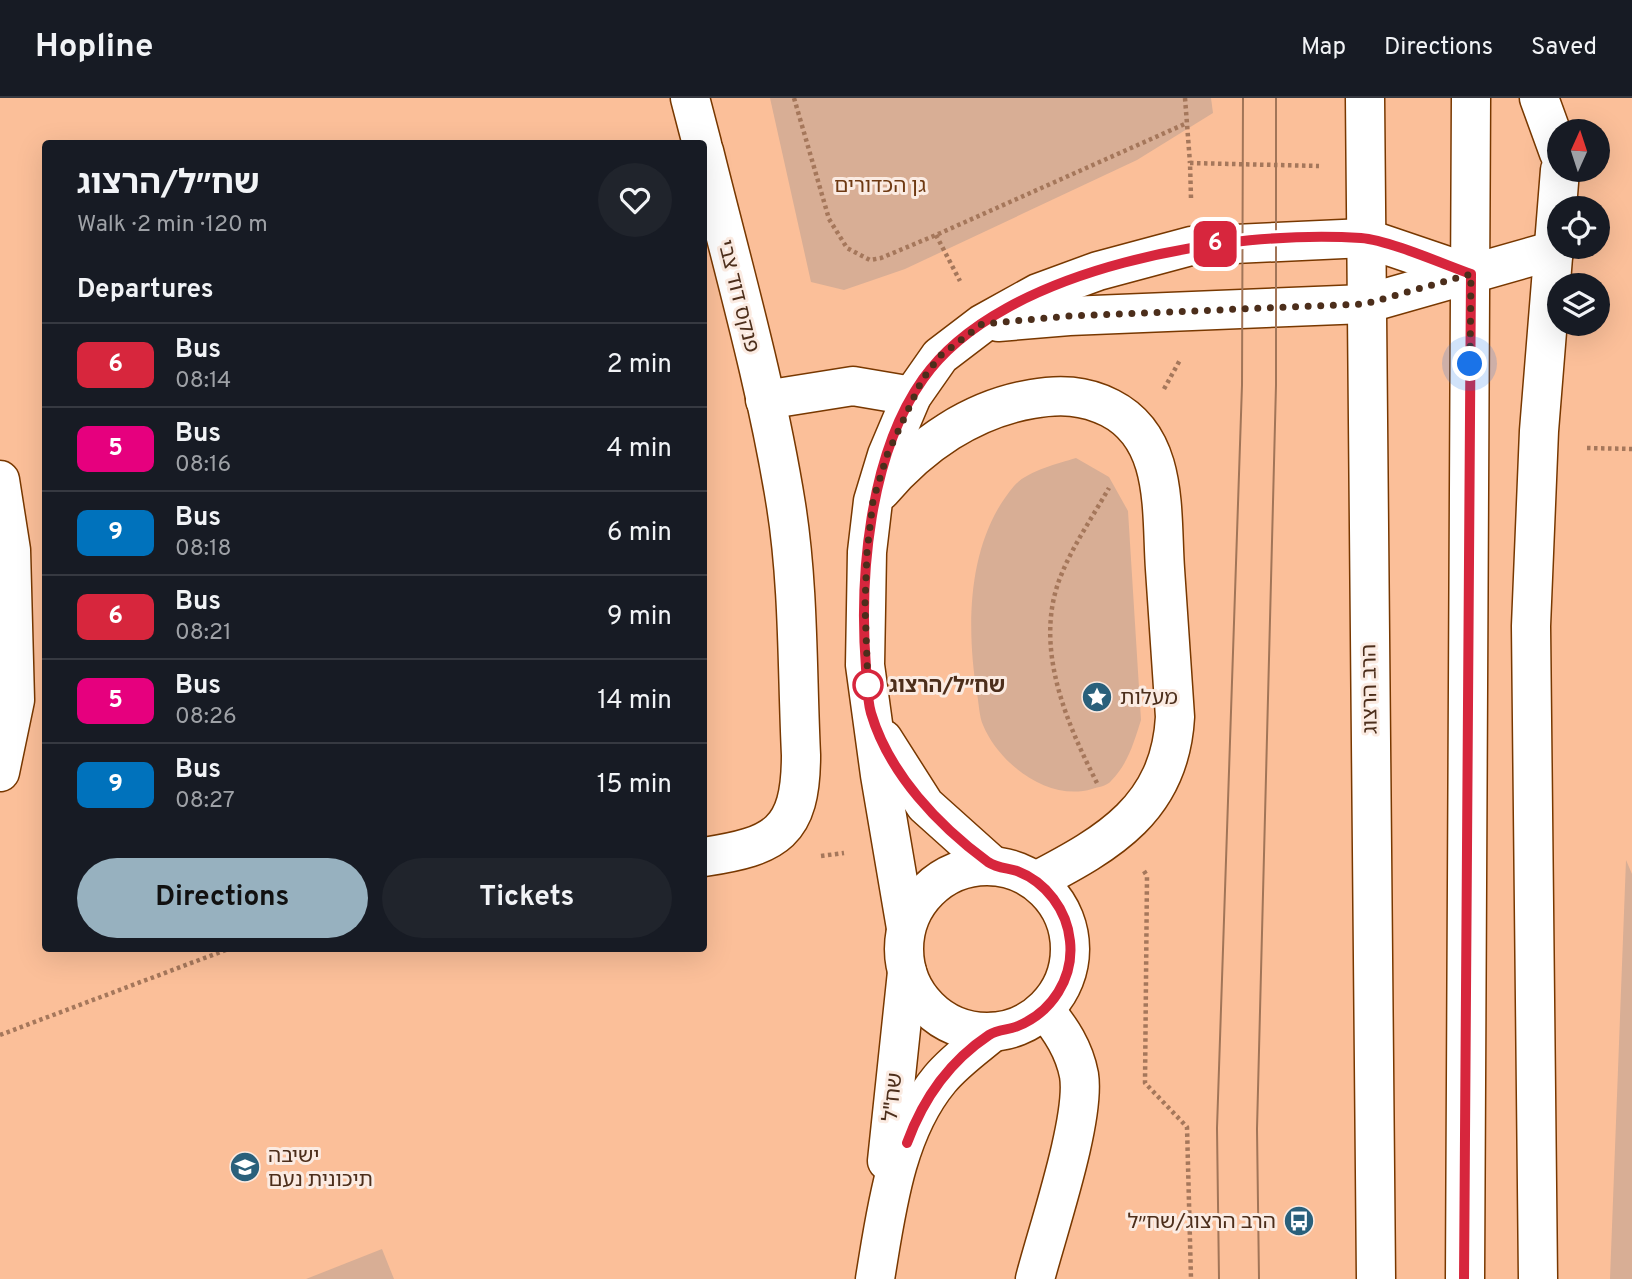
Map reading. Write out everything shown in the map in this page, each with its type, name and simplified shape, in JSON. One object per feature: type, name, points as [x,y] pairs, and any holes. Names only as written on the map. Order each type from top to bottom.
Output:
[{"type":"street","points":[[690,98],[701,140]]},
{"type":"street","name":"הרב הרצוג","points":[[1365,98],[1376,1279]]},
{"type":"street","points":[[1465,1279],[1471,98]]},
{"type":"street","points":[[1539,98],[1547,120]]},
{"type":"street","points":[[1564,119],[1565,98]]},
{"type":"street","name":"פנקס דוד צבי","points":[[707,163],[765,400],[786,505],[792,557],[801,787],[793,817],[783,830],[748,848],[707,856]]},
{"type":"street","points":[[906,928],[915,906],[929,888],[959,870],[993,866],[1015,870],[1036,881],[1059,907],[1070,939],[1070,961],[1064,982],[1045,1010],[1015,1027],[993,1032],[970,1031],[940,1017],[916,993],[907,972],[904,950],[906,928],[865,664],[865,605],[873,501],[887,455],[912,396],[973,308],[1038,293],[1147,256],[1191,246],[1243,242],[1365,238],[1471,274]]},
{"type":"street","points":[[973,308],[1069,316],[1365,304],[1547,252]]},
{"type":"street","points":[[1538,1279],[1531,626],[1538,438],[1554,259]]},
{"type":"street","points":[[765,400],[853,386],[912,396]]},
{"type":"street","points":[[873,501],[912,457],[938,438],[968,420],[1024,400],[1053,395],[1081,397],[1124,415],[1140,431],[1151,449],[1158,471],[1175,717],[1171,750],[1163,774],[1150,798],[1115,818],[1080,857],[1036,881]]},
{"type":"street","points":[[0,480],[11,550],[15,700],[0,772]]},
{"type":"street","points":[[871,712],[888,751],[925,806],[993,866]]},
{"type":"street","name":"שח\"ל","points":[[885,1222],[888,1132],[907,972]]},
{"type":"street","points":[[1035,1279],[1071,1141],[1079,1077],[1072,1048],[1045,1010]]},
{"type":"street","name":"שח\"ל","points":[[875,1279],[898,1164],[915,1122],[939,1081],[993,1032]]},
{"type":"path","points":[[793,98],[829,219],[848,248],[870,260],[936,235],[1187,123]]},
{"type":"path","points":[[1185,98],[1190,163]]},
{"type":"path","points":[[936,235],[973,308]]},
{"type":"path","points":[[1114,479],[1061,573],[1052,609],[1051,663],[1076,741],[1147,876],[1145,1083],[1187,1127],[1191,1279]]},
{"type":"path","points":[[0,1035],[220,952]]},
{"type":"green space","name":"גן הכדורים","points":[[770,98],[1211,98],[1213,113],[1137,160],[905,269],[844,290],[811,282]]},
{"type":"green space","points":[[1076,458],[1109,477],[1128,511],[1141,720],[1126,760],[1111,781],[1076,792],[1043,785],[1027,776],[1013,766],[991,739],[979,710],[971,613],[979,558],[998,508],[1014,486],[1027,476]]},
{"type":"green space","points":[[1626,860],[1632,874],[1632,1279],[1610,1279]]},
{"type":"green space","points":[[382,1249],[394,1279],[306,1279]]},
{"type":"tram line","points":[[1219,1279],[1217,1128],[1242,385],[1243,98]]},
{"type":"tram line","points":[[1259,1279],[1257,1129],[1276,385],[1276,98]]},
{"type":"bus line","name":"6","points":[[907,1143],[915,1122],[939,1081],[993,1032],[1015,1027],[1045,1010],[1064,982],[1070,961],[1070,939],[1064,917],[1053,897],[1036,881],[1015,870],[993,866],[942,824],[925,806],[888,751],[871,712],[865,664],[865,605],[873,501],[887,455],[912,396],[940,356],[982,324],[1038,293],[1098,271],[1191,246],[1365,238],[1471,274],[1464,1279]]},
{"type":"place","name":"שח״ל/הרצוג","points":[[868,685]]},
{"type":"place","name":"מעלות","points":[[1097,697]]},
{"type":"place","name":"ישיבה תיכונית נעם","points":[[245,1167]]},
{"type":"place","name":"הרב הרצוג/שח״ל","points":[[1299,1221]]},
{"type":"route","points":[[868,685],[868,688],[865,664],[867,552],[873,501],[887,455],[912,396],[922,380],[940,356],[982,324],[1069,316],[1365,304],[1471,274],[1470,364]]}]
